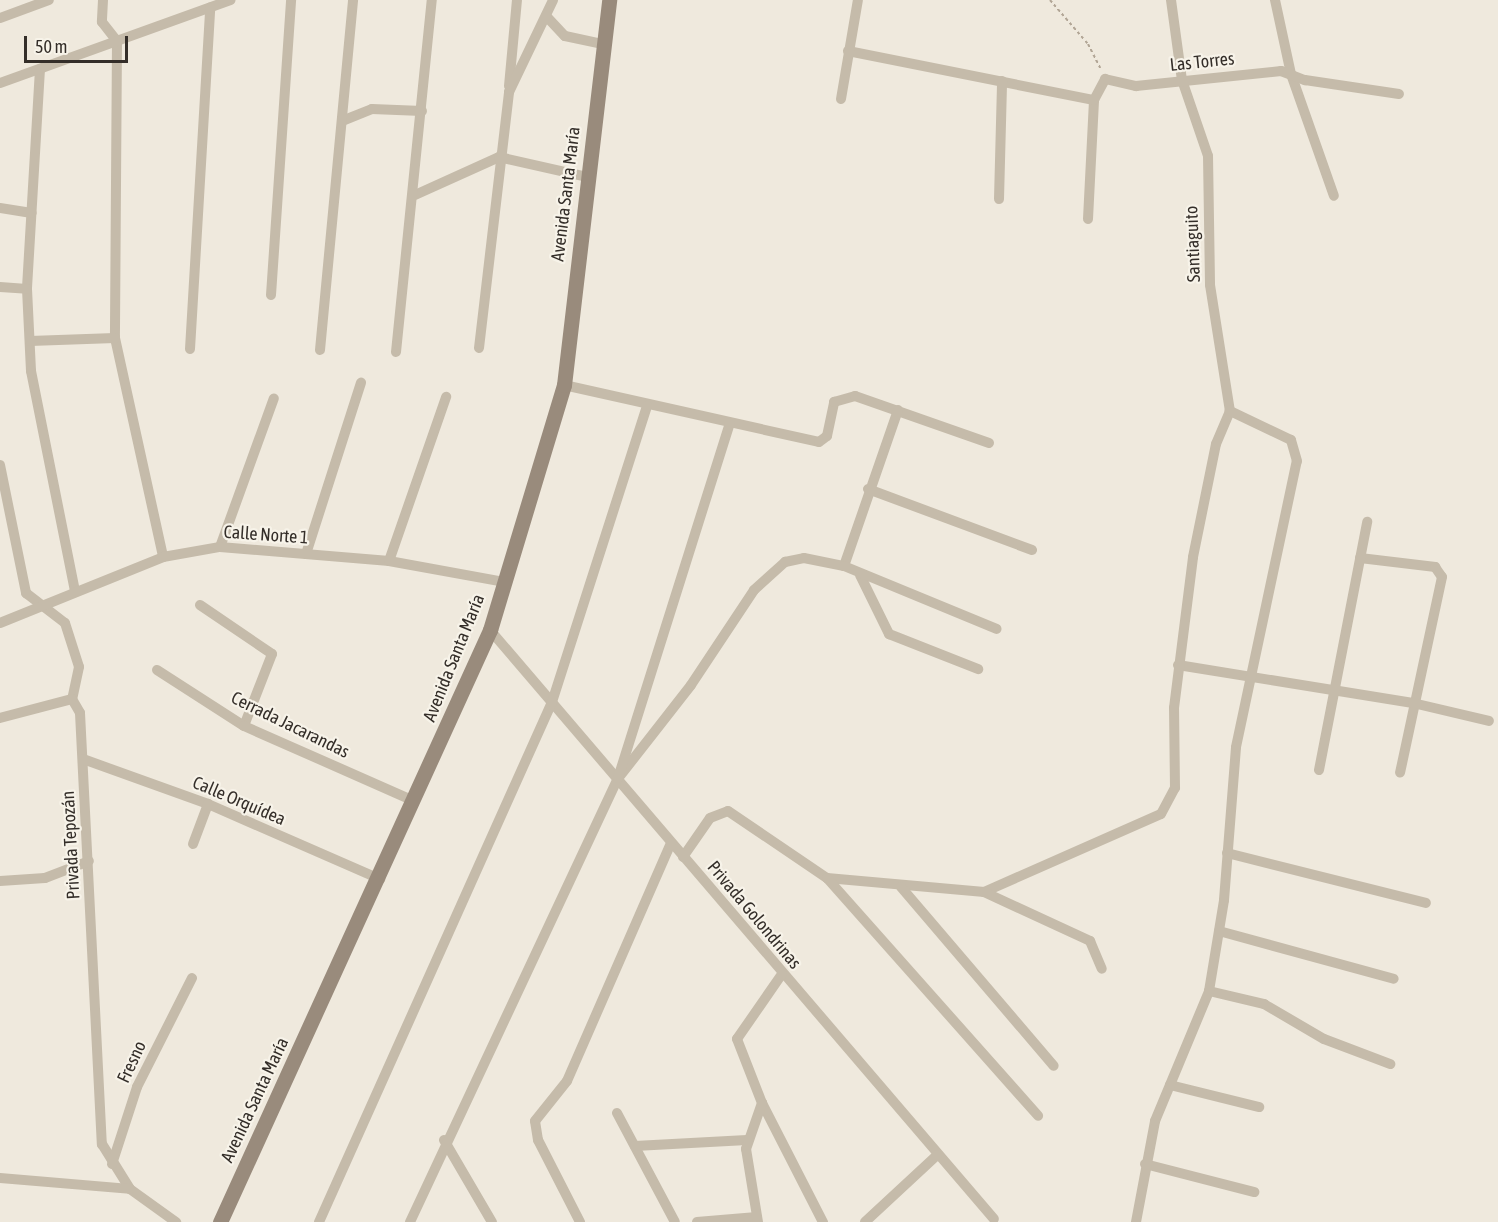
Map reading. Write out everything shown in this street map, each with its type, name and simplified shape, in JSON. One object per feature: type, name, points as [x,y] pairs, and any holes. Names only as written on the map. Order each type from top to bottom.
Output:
[{"type":"main road","name":"Avenida Santa María","points":[[220,1222],[380,879],[490,630],[564,385],[609,0]]},
{"type":"street","points":[[0,18],[49,0]]},
{"type":"street","points":[[103,0],[102,22],[117,41],[115,338],[163,557]]},
{"type":"street","points":[[0,83],[231,0]]},
{"type":"street","points":[[271,295],[291,0]]},
{"type":"street","points":[[320,350],[353,0]]},
{"type":"street","points":[[396,352],[414,195],[432,0]]},
{"type":"street","points":[[478,348],[499,157],[509,92],[517,0]]},
{"type":"street","points":[[509,92],[547,17],[553,0]]},
{"type":"street","points":[[841,99],[858,0]]},
{"type":"street","name":"Santiaguito","points":[[1171,0],[1182,80],[1208,156],[1210,285],[1230,411]]},
{"type":"street","points":[[1275,0],[1291,74],[1334,196]]},
{"type":"street","points":[[190,349],[210,8]]},
{"type":"street","points":[[547,17],[565,36],[603,44]]},
{"type":"street","points":[[848,51],[1094,100]]},
{"type":"street","points":[[40,69],[27,290],[31,371],[75,592]]},
{"type":"street","name":"Las Torres","points":[[1105,79],[1136,86],[1182,80],[1291,74],[1399,94]]},
{"type":"street","points":[[1088,219],[1094,100],[1105,79]]},
{"type":"street","points":[[999,199],[1002,81]]},
{"type":"street","points":[[342,121],[372,109],[422,111]]},
{"type":"street","points":[[414,195],[499,157],[587,177]]},
{"type":"street","points":[[0,208],[32,213]]},
{"type":"street","points":[[0,287],[27,290]]},
{"type":"street","points":[[30,341],[115,338]]},
{"type":"street","points":[[306,554],[361,383]]},
{"type":"street","points":[[564,385],[647,406],[819,441],[827,436],[834,402],[840,398],[855,396],[989,443]]},
{"type":"street","points":[[389,561],[446,397]]},
{"type":"street","points":[[220,547],[274,398]]},
{"type":"street","points":[[319,1222],[552,702],[647,406]]},
{"type":"street","points":[[843,566],[868,489],[898,410]]},
{"type":"street","points":[[984,892],[1168,807],[1175,788],[1178,665],[1195,546],[1216,444],[1230,411],[1297,446],[1236,747],[1219,931],[1209,992],[1170,1085],[1145,1164],[1136,1222]]},
{"type":"street","points":[[410,1222],[444,1140],[618,778],[730,423]]},
{"type":"street","name":"Privada Tepozán","points":[[0,465],[26,593],[58,613],[75,644],[78,680],[72,699],[79,706],[83,759],[102,1144],[112,1164],[130,1189],[176,1222]]},
{"type":"street","points":[[868,489],[1032,550]]},
{"type":"street","points":[[1319,771],[1367,522]]},
{"type":"street","name":"Calle Norte 1","points":[[0,623],[163,557],[220,547],[389,561],[505,582]]},
{"type":"street","points":[[618,778],[769,573],[804,558],[843,566],[860,575],[998,629]]},
{"type":"street","points":[[1360,558],[1435,567],[1442,577],[1413,703],[1400,773]]},
{"type":"street","points":[[860,575],[888,634],[978,669]]},
{"type":"street","points":[[200,605],[272,654],[244,726]]},
{"type":"street","name":"Privada Golondrinas","points":[[490,630],[994,1219]]},
{"type":"street","points":[[1178,665],[1413,703],[1489,721]]},
{"type":"street","name":"Cerrada Jacarandas","points":[[157,670],[244,726],[414,801]]},
{"type":"street","points":[[0,718],[72,699]]},
{"type":"street","name":"Calle Orquídea","points":[[83,759],[208,804],[380,879]]},
{"type":"street","points":[[193,844],[208,804]]},
{"type":"street","points":[[683,857],[710,818],[728,811],[827,878],[1038,1116]]},
{"type":"street","points":[[580,1222],[538,1140],[535,1120],[567,1081],[671,843]]},
{"type":"street","points":[[1227,853],[1426,903]]},
{"type":"street","points":[[0,882],[45,878],[89,861]]},
{"type":"street","points":[[827,878],[901,887],[984,892],[1090,941],[1102,969]]},
{"type":"street","points":[[901,887],[1054,1065]]},
{"type":"street","points":[[1219,931],[1394,980]]},
{"type":"street","points":[[782,974],[737,1039],[762,1103],[824,1222]]},
{"type":"street","name":"Fresno","points":[[112,1164],[137,1087],[192,978]]},
{"type":"street","points":[[1209,992],[1264,1004],[1324,1039],[1390,1064]]},
{"type":"street","points":[[1170,1085],[1259,1107]]},
{"type":"street","points":[[697,1222],[758,1220],[747,1140],[762,1103]]},
{"type":"street","points":[[617,1113],[675,1222]]},
{"type":"street","points":[[444,1140],[492,1222]]},
{"type":"street","points":[[635,1146],[747,1140]]},
{"type":"street","points":[[865,1222],[937,1155]]},
{"type":"street","points":[[1145,1164],[1254,1192]]},
{"type":"street","points":[[0,1178],[130,1189]]},
{"type":"path","points":[[1050,0],[1088,44],[1105,79]]}]
